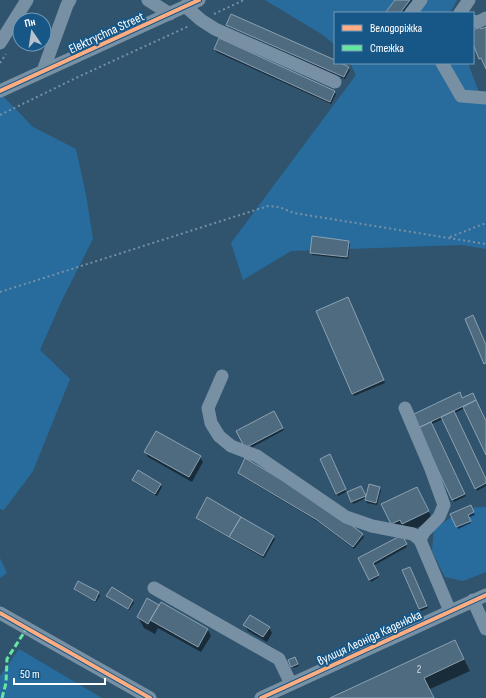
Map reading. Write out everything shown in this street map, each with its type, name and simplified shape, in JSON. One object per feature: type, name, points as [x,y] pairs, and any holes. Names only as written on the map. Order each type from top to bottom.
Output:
[{"type":"street","points":[[0,43],[27,0]]},
{"type":"street","points":[[43,71],[70,0]]},
{"type":"street","points":[[148,0],[170,14]]},
{"type":"street","name":"Elektrychna Street","points":[[0,91],[199,0]]},
{"type":"street","points":[[412,12],[421,0]]},
{"type":"street","points":[[185,6],[201,20],[215,29],[335,82]]},
{"type":"street","points":[[474,22],[478,22],[486,18]]},
{"type":"street","points":[[443,64],[461,96],[486,98]]},
{"type":"street","points":[[222,376],[208,408],[211,423],[219,436],[231,446],[257,456],[346,517],[372,526],[413,534],[420,540],[450,611]]},
{"type":"street","points":[[405,408],[431,469],[444,505],[439,517],[424,532],[420,540]]},
{"type":"street","points":[[154,588],[279,659],[291,684]]},
{"type":"street","name":"вулиця Леоніда Каденюка","points":[[261,698],[486,595]]},
{"type":"street","points":[[473,600],[486,628]]},
{"type":"street","points":[[0,613],[150,698]]},
{"type":"path","points":[[0,115],[244,0]]},
{"type":"path","points":[[0,292],[268,206],[279,207],[294,213],[486,244]]},
{"type":"path","points":[[448,238],[486,223]]},
{"type":"shaded area","points":[[265,0],[457,0],[451,12],[334,12],[334,44],[323,35]]},
{"type":"shaded area","points":[[350,64],[468,64],[480,95],[486,95],[486,249],[462,245],[291,251],[243,280],[231,243],[356,75]]},
{"type":"shaded area","points":[[0,93],[33,127],[76,149],[86,195],[93,239],[62,300],[40,350],[70,379],[33,471],[4,510],[0,509]]},
{"type":"shaded area","points":[[486,507],[486,572],[463,581],[445,577],[432,551],[434,529],[465,508]]},
{"type":"shaded area","points":[[0,558],[7,573],[0,578]]},
{"type":"shaded area","points":[[19,649],[102,698],[0,698],[0,676]]},
{"type":"building","points":[[395,0],[410,0],[401,12],[386,12]]},
{"type":"building","points":[[231,14],[334,60],[334,64],[343,64],[349,67],[344,77],[226,25]]},
{"type":"building","points":[[480,27],[481,29],[486,27],[486,69],[481,58],[479,59],[474,46],[474,30]]},
{"type":"building","points":[[219,38],[335,91],[330,102],[214,49]]},
{"type":"building","points":[[312,236],[349,241],[347,257],[310,253]]},
{"type":"building","points":[[348,297],[384,380],[352,394],[316,311]]},
{"type":"building","points":[[473,315],[486,345],[486,363],[484,364],[465,319]]},
{"type":"building","points":[[460,392],[462,398],[473,393],[476,400],[418,428],[412,415]]},
{"type":"building","points":[[476,400],[486,421],[486,455],[463,407]]},
{"type":"building","points":[[274,411],[283,428],[245,448],[236,431]]},
{"type":"building","points":[[454,411],[486,479],[486,483],[475,489],[441,417]]},
{"type":"building","points":[[431,422],[465,494],[452,500],[418,428]]},
{"type":"building","points":[[156,431],[201,456],[189,477],[144,452]]},
{"type":"building","points":[[330,454],[346,489],[336,494],[320,459]]},
{"type":"building","points":[[245,458],[327,507],[363,534],[353,547],[317,520],[238,473]]},
{"type":"building","points":[[138,470],[161,484],[155,494],[132,480]]},
{"type":"building","points":[[369,484],[380,487],[376,503],[365,500]]},
{"type":"building","points":[[361,486],[366,496],[351,502],[347,492]]},
{"type":"building","points":[[417,487],[429,511],[402,524],[400,520],[391,524],[381,504]]},
{"type":"building","points":[[207,497],[241,517],[229,537],[196,518]]},
{"type":"building","points":[[471,505],[474,512],[468,515],[471,521],[456,527],[450,514]]},
{"type":"building","points":[[241,517],[274,536],[263,556],[229,537]]},
{"type":"building","points":[[402,535],[407,544],[373,563],[379,575],[369,580],[358,558]]},
{"type":"building","points":[[410,567],[427,606],[419,609],[402,570]]},
{"type":"building","points":[[78,581],[99,592],[95,601],[74,589]]},
{"type":"building","points":[[112,587],[133,600],[128,609],[106,596]]},
{"type":"building","points":[[147,598],[159,605],[148,624],[137,617]]},
{"type":"building","points":[[161,602],[208,629],[198,647],[150,620]]},
{"type":"building","points":[[250,615],[270,627],[263,637],[243,625]]},
{"type":"building","points":[[455,640],[464,659],[424,678],[434,698],[330,698]]},
{"type":"building","points":[[295,657],[298,664],[291,667],[288,660]]},
{"type":"marked path","points":[[2,698],[6,683],[7,659],[27,628]]},
{"type":"cycle path","points":[[0,91],[199,0]]},
{"type":"cycle path","points":[[261,698],[486,595]]},
{"type":"cycle path","points":[[0,613],[150,698]]}]
